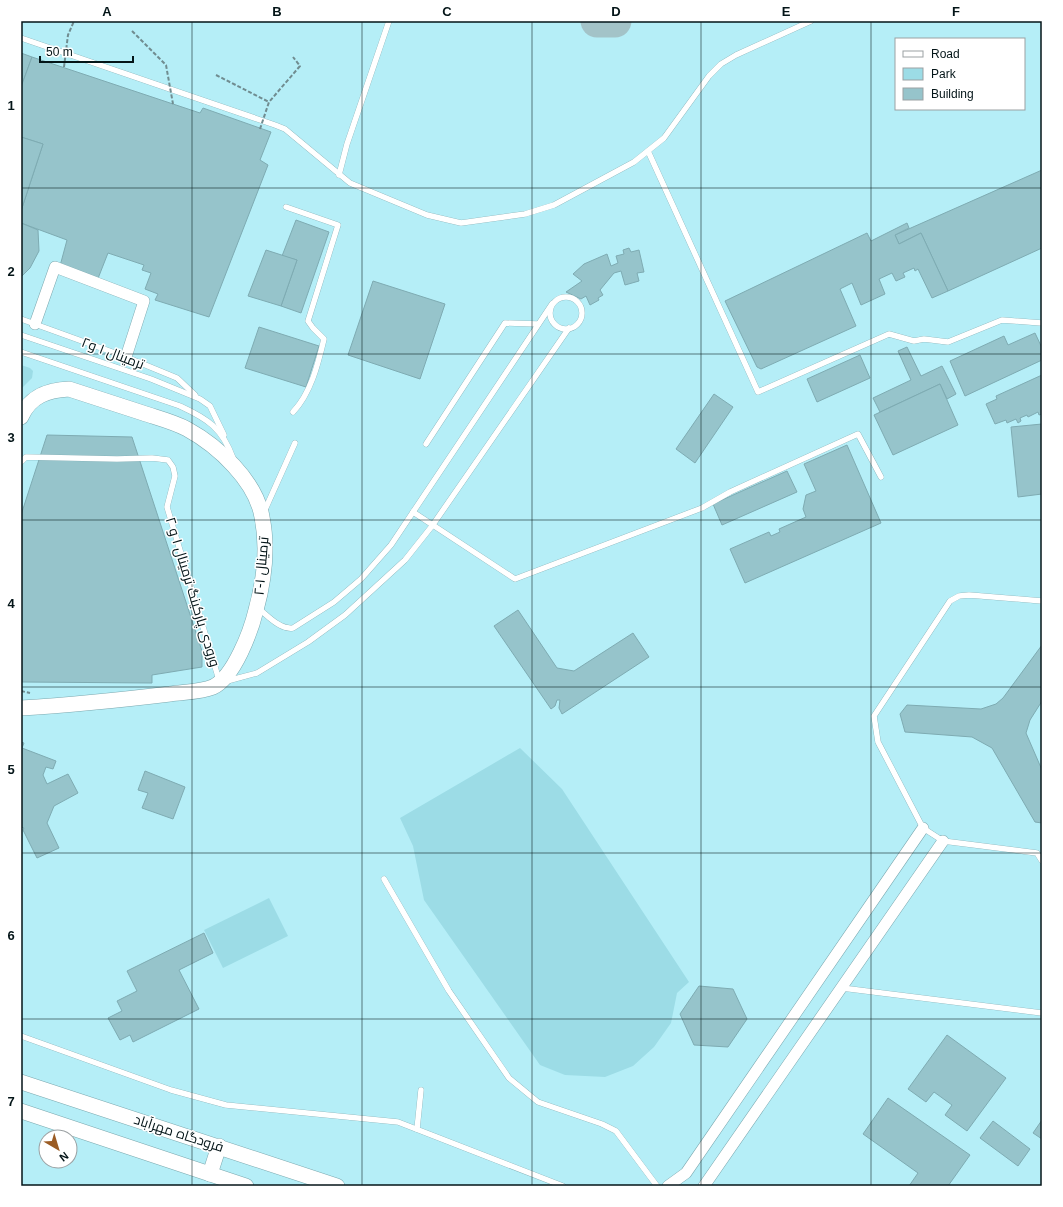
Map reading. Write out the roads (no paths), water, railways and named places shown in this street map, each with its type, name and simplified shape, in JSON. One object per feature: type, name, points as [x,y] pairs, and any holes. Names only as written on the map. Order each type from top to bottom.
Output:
[{"type":"main road","name":"ترمینال ۱-۲","points":[[21,417],[25,408],[40,395],[55,390],[69,389],[186,429],[211,443],[238,471],[254,496],[262,516],[265,540],[264,562],[257,607],[251,628],[242,649],[220,683]]},
{"type":"main road","points":[[21,708],[82,705],[212,688],[220,683]]},
{"type":"main road","name":"فرودگاه مهرآباد","points":[[21,1083],[219,1146],[337,1186]]},
{"type":"main road","name":"فرودگاه مهرآباد","points":[[21,1111],[246,1186]]},
{"type":"main road","points":[[210,1174],[219,1146]]},
{"type":"street","points":[[35,324],[55,267],[144,301],[126,357]]},
{"type":"street","points":[[668,1186],[686,1172],[923,828]]},
{"type":"street","points":[[704,1186],[942,841]]},
{"type":"lane","points":[[339,175],[346,144],[389,21]]},
{"type":"lane","points":[[21,38],[285,129],[350,184],[427,216],[461,223],[524,214],[554,205],[627,165],[664,138],[709,76],[720,64],[736,55],[811,21]]},
{"type":"lane","points":[[648,151],[758,392],[889,334],[914,341],[924,339],[948,342],[1002,320],[1042,323]]},
{"type":"lane","points":[[286,208],[338,225],[308,321],[324,339],[318,363],[302,403],[293,412]]},
{"type":"lane","points":[[220,683],[257,673],[308,642],[372,592],[405,560],[432,526],[569,328],[580,321],[582,309],[579,303],[569,296],[556,299],[552,304],[391,545],[360,579],[334,602],[293,628],[288,629],[282,627],[257,607]]},
{"type":"lane","points":[[552,304],[550,310],[552,322],[557,326],[569,328]]},
{"type":"lane","name":"ترمینال ۱ و۲","points":[[21,320],[126,357],[178,378],[198,398],[210,406],[238,471]]},
{"type":"lane","points":[[426,444],[505,323],[538,324]]},
{"type":"lane","points":[[21,335],[151,379],[198,398]]},
{"type":"lane","points":[[21,352],[180,406],[204,417],[225,439]]},
{"type":"lane","points":[[413,512],[432,526],[515,579],[702,508],[730,492],[858,434],[881,477]]},
{"type":"lane","points":[[262,516],[295,443]]},
{"type":"lane","name":"ورودی پارکینگ ترمینال ۱ و ۲","points":[[21,462],[26,457],[117,459],[152,458],[168,460],[173,467],[175,476],[167,507],[220,683]]},
{"type":"lane","points":[[1042,601],[969,595],[959,596],[950,601],[874,716],[878,742],[923,828],[942,841],[1037,853],[1042,861]]},
{"type":"lane","points":[[384,879],[449,991],[509,1078],[538,1102],[602,1124],[616,1131],[657,1186]]},
{"type":"lane","points":[[841,988],[1042,1014]]},
{"type":"lane","points":[[21,1036],[171,1090],[226,1105],[398,1122],[562,1186]]},
{"type":"lane","points":[[418,1129],[421,1090]]}]
